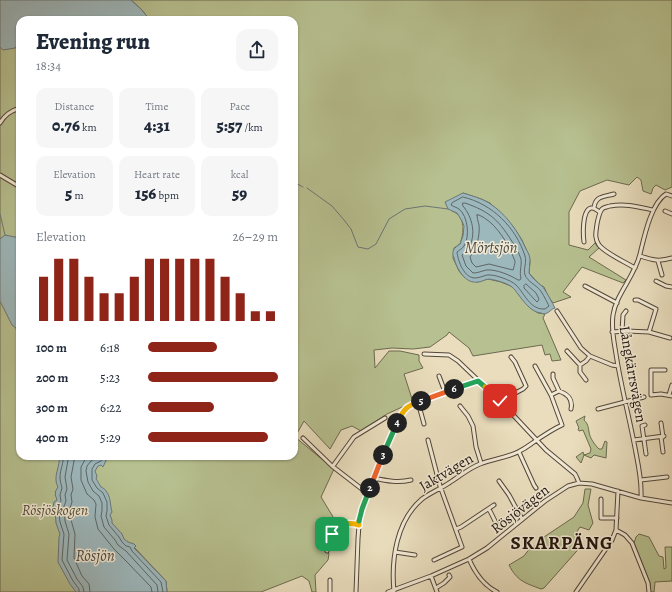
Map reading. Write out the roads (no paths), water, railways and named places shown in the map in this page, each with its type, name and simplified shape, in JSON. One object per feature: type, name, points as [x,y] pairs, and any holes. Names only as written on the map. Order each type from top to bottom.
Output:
[{"type":"street","points":[[0,123],[9,112],[16,109]]},
{"type":"street","points":[[0,175],[16,185]]},
{"type":"street","points":[[594,208],[597,199],[614,194]]},
{"type":"street","name":"Långkärrsvägen","points":[[641,498],[641,480],[612,332],[613,314],[640,256],[653,210],[658,201],[666,194],[672,196]]},
{"type":"street","points":[[635,268],[614,256],[599,245],[595,239],[600,212],[604,207],[623,204],[653,210]]},
{"type":"street","points":[[594,208],[600,212]]},
{"type":"street","points":[[584,242],[583,225],[585,217],[588,210],[594,208]]},
{"type":"street","points":[[665,211],[672,214]]},
{"type":"street","points":[[640,256],[658,260],[667,260],[672,258]]},
{"type":"street","points":[[658,260],[662,274]]},
{"type":"street","points":[[656,281],[672,287]]},
{"type":"street","points":[[586,286],[617,303]]},
{"type":"street","points":[[635,300],[638,300],[656,310],[649,332]]},
{"type":"street","points":[[557,311],[581,348],[590,356],[612,366],[618,366]]},
{"type":"street","points":[[622,331],[623,315],[626,311]]},
{"type":"street","points":[[612,332],[649,332],[670,338]]},
{"type":"street","points":[[567,351],[580,365],[580,372],[586,380]]},
{"type":"street","points":[[424,354],[449,355],[458,361],[500,401],[546,450],[575,474],[579,483],[592,484],[641,498],[672,503]]},
{"type":"street","points":[[580,365],[590,356]]},
{"type":"street","points":[[500,401],[526,386],[515,362],[511,357]]},
{"type":"street","points":[[535,366],[551,395],[559,391],[564,392],[571,402],[571,409]]},
{"type":"street","points":[[665,370],[651,370],[651,395],[671,395],[672,385]]},
{"type":"street","points":[[553,374],[553,378],[559,391]]},
{"type":"street","points":[[439,376],[445,392]]},
{"type":"street","points":[[356,592],[356,559],[362,509],[393,430],[404,410],[410,405],[478,381]]},
{"type":"street","name":"Jaktvägen","points":[[394,591],[395,552],[400,532],[413,508],[423,498],[475,466],[518,452],[562,425],[551,395]]},
{"type":"street","points":[[598,409],[644,397]]},
{"type":"street","points":[[418,402],[424,424]]},
{"type":"street","points":[[460,406],[468,416],[473,426],[476,447],[481,463]]},
{"type":"street","points":[[333,466],[354,438],[385,418]]},
{"type":"street","points":[[661,423],[663,452]]},
{"type":"street","points":[[645,425],[642,426],[646,454]]},
{"type":"street","points":[[634,440],[662,437]]},
{"type":"street","points":[[303,438],[333,466],[367,493]]},
{"type":"street","points":[[428,440],[441,488],[462,547],[434,560]]},
{"type":"street","points":[[518,452],[536,488]]},
{"type":"street","points":[[641,480],[668,477]]},
{"type":"street","points":[[374,478],[387,482],[403,482],[411,480]]},
{"type":"street","points":[[499,481],[509,495],[522,519]]},
{"type":"street","name":"Rösjövägen","points":[[388,592],[431,576],[487,548],[554,495],[568,486],[579,483]]},
{"type":"street","points":[[576,592],[612,540],[616,530],[618,491]]},
{"type":"street","points":[[602,499],[601,518],[617,518]]},
{"type":"street","points":[[456,529],[494,505]]},
{"type":"street","points":[[488,509],[497,525]]},
{"type":"street","points":[[327,551],[335,530],[343,524],[350,523],[359,525]]},
{"type":"street","points":[[616,530],[625,535],[632,543],[648,583],[649,592]]},
{"type":"street","points":[[395,552],[415,555]]},
{"type":"street","points":[[469,558],[475,572],[482,581],[497,592]]},
{"type":"street","points":[[431,576],[437,590],[450,577],[449,575]]},
{"type":"street","points":[[330,580],[330,592]]},
{"type":"water","points":[[0,0],[131,0],[147,16],[16,16],[16,47],[3,50],[0,47]]},
{"type":"water","name":"Mörtsjön","points":[[463,193],[480,198],[489,203],[501,212],[511,223],[529,254],[529,273],[542,286],[555,308],[546,314],[534,311],[514,289],[507,284],[489,279],[473,282],[469,281],[462,275],[455,262],[453,252],[460,244],[464,226],[457,213],[448,209],[445,202]]},
{"type":"water","points":[[5,235],[16,237],[16,328],[12,325],[0,301],[0,239]]},
{"type":"water","name":"Rösjön","points":[[59,460],[106,460],[103,467],[101,465],[98,466],[95,471],[97,476],[96,479],[109,496],[112,512],[110,515],[112,523],[122,534],[124,539],[136,546],[134,548],[166,581],[167,592],[76,592],[58,562],[60,534],[56,523],[55,508],[53,507],[54,502],[57,500],[55,492],[58,487],[56,483],[56,475]]},
{"type":"waterway","points":[[298,184],[303,187]]},
{"type":"waterway","points":[[307,188],[332,206],[351,229],[358,247],[368,249],[376,244],[389,219],[405,209],[425,206],[448,209]]},
{"type":"waterway","points":[[0,214],[5,235]]},
{"type":"district","name":"SKARPÄNG","points":[[562,543]]},
{"type":"park label","name":"Rösjöskogen","points":[[55,510]]}]
